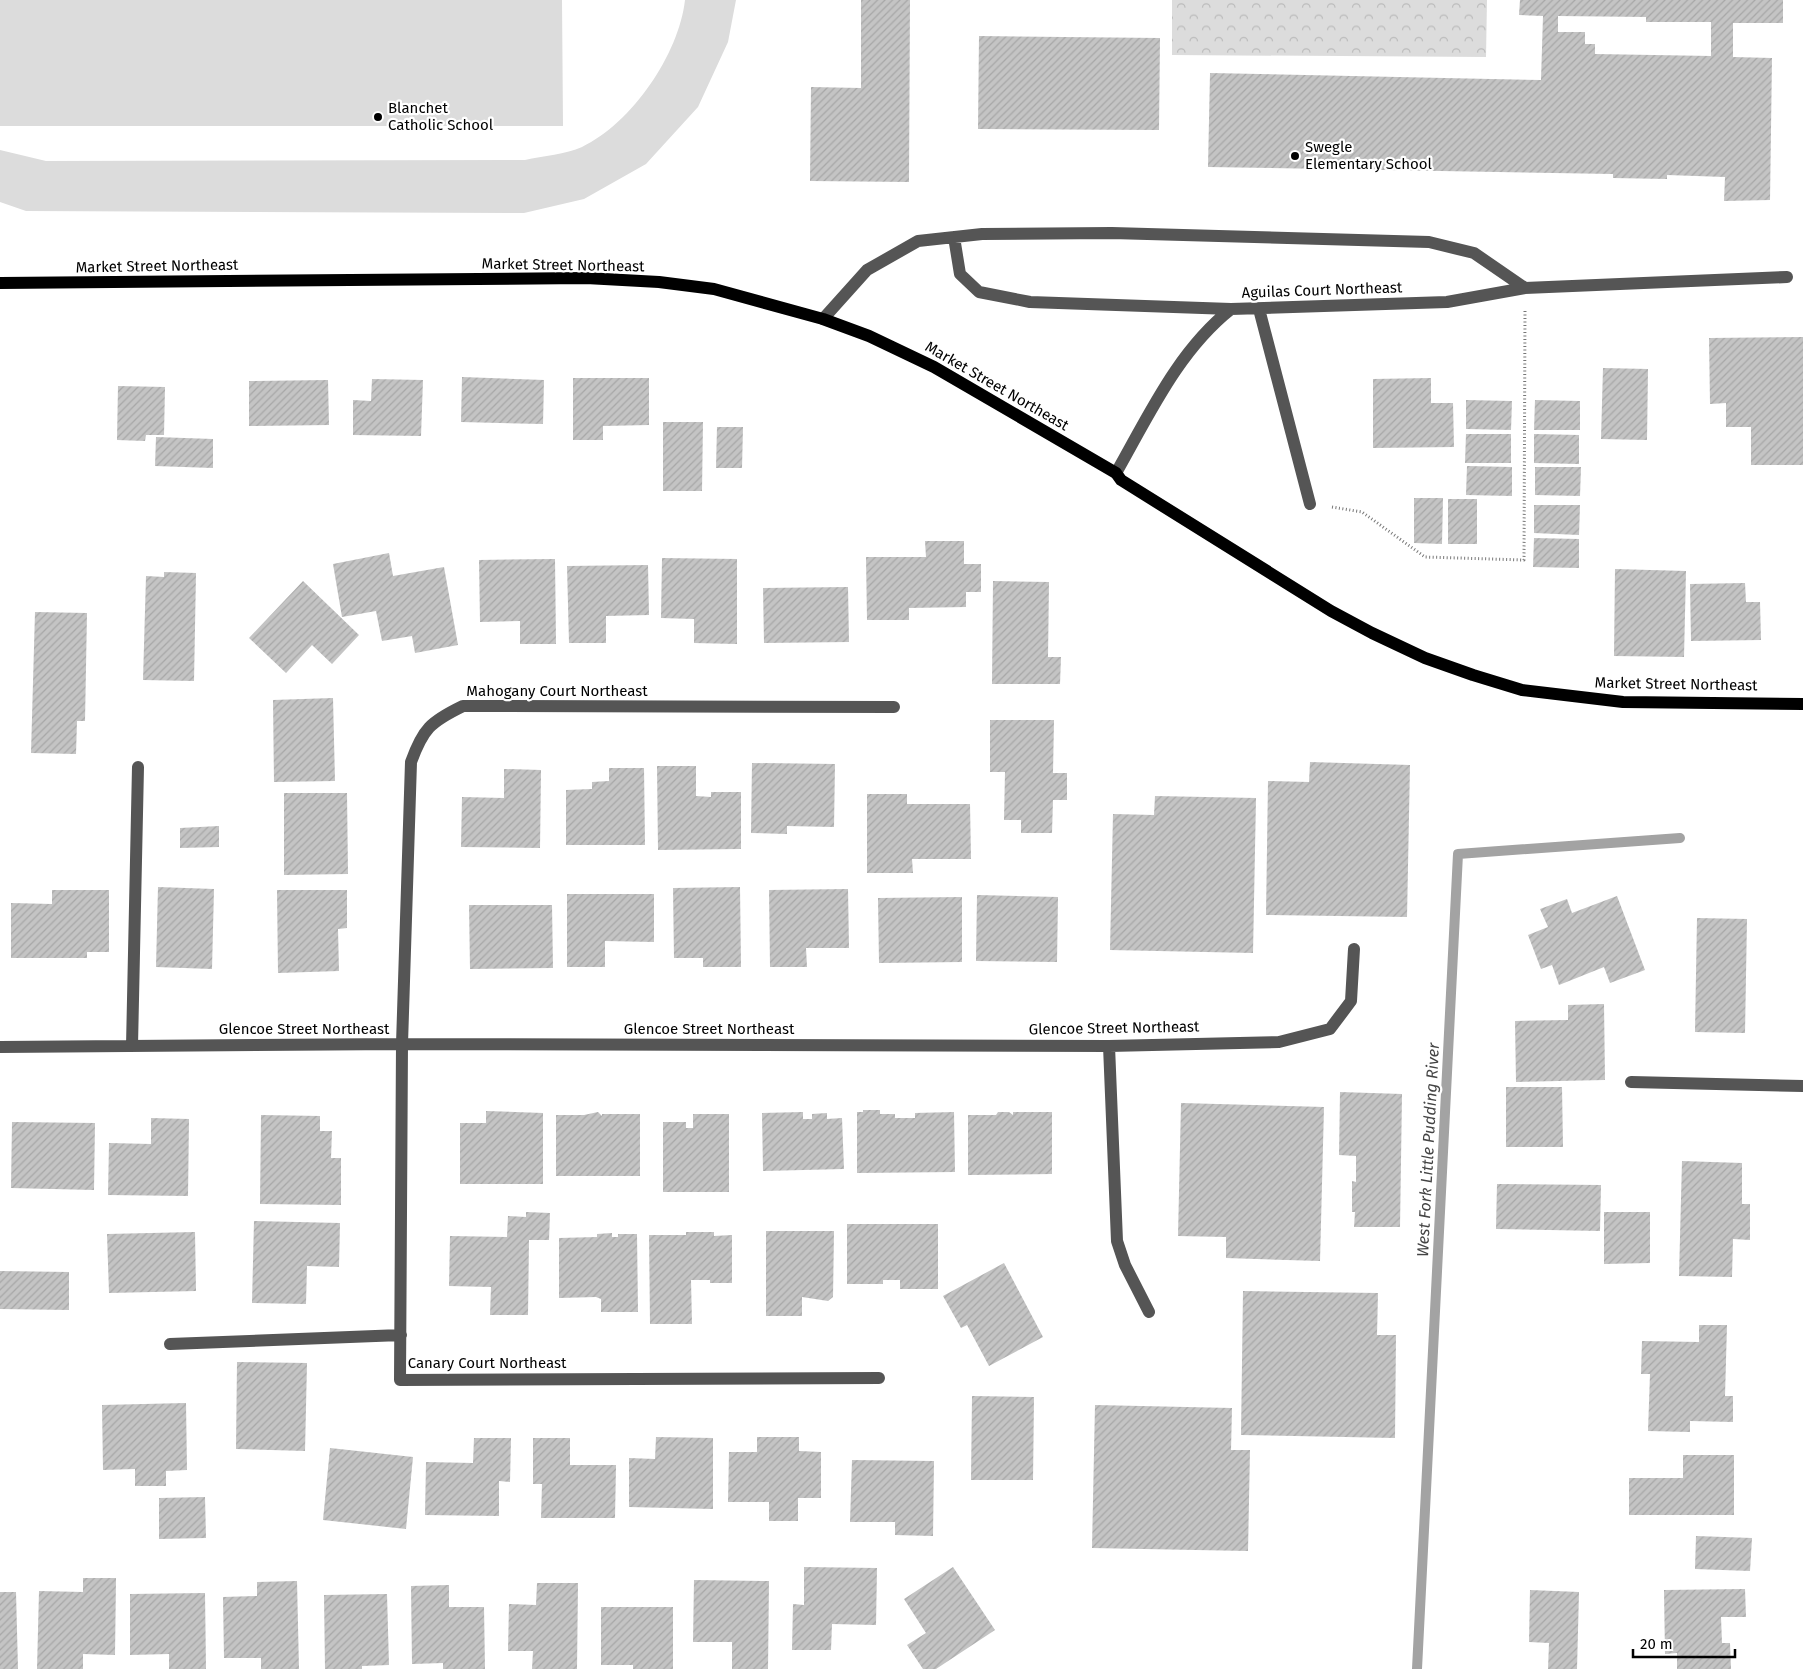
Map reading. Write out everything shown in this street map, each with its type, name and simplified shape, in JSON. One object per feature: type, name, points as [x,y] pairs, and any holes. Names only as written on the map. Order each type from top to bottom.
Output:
[{"type":"main road","name":"Market Street Northeast","points":[[0,283],[586,278],[660,282],[714,289],[823,319],[870,336],[934,367],[1116,473],[1121,480],[1331,610],[1372,633],[1425,658],[1522,690],[1623,702],[1803,704]]},
{"type":"street","points":[[823,319],[867,270],[918,241],[982,234],[1112,233],[1429,242],[1474,253],[1525,288]]},
{"type":"street","points":[[954,237],[960,274],[979,292],[1030,302],[1231,309]]},
{"type":"street","name":"Aguilas Court Northeast","points":[[1116,473],[1162,391],[1196,342],[1231,309],[1447,302],[1525,288],[1787,276]]},
{"type":"street","points":[[1259,308],[1310,504]]},
{"type":"street","name":"Mahogany Court Northeast","points":[[402,1044],[410,762],[420,737],[439,718],[463,706],[894,707]]},
{"type":"street","points":[[132,1046],[138,767]]},
{"type":"street","name":"Glencoe Street Northeast","points":[[0,1047],[402,1044],[1109,1046],[1279,1042],[1330,1029],[1351,1000],[1354,948]]},
{"type":"street","name":"Canary Court Northeast","points":[[402,1044],[400,1380],[879,1378]]},
{"type":"street","points":[[1109,1046],[1117,1241],[1124,1265],[1149,1312]]},
{"type":"street","points":[[1631,1082],[1803,1086]]},
{"type":"street","points":[[170,1344],[401,1335]]},
{"type":"path","points":[[1310,504],[1362,512],[1424,558],[1524,560],[1525,288]]},
{"type":"green space","points":[[0,0],[562,0],[563,126],[0,126]]},
{"type":"green space","points":[[685,0],[736,0],[728,42],[698,107],[646,164],[584,199],[524,213],[26,211],[0,202],[0,150],[46,161],[525,160],[569,151],[582,147],[601,136],[618,122],[650,85],[663,64],[673,42],[681,21]]},
{"type":"green space","points":[[1172,0],[1487,0],[1486,57],[1172,55]]},
{"type":"building","points":[[861,0],[910,0],[909,182],[810,181],[811,87],[861,88]]},
{"type":"building","points":[[1520,0],[1783,0],[1783,23],[1733,23],[1733,57],[1772,58],[1770,200],[1724,201],[1725,177],[1667,175],[1667,179],[1613,178],[1613,174],[1208,167],[1210,73],[1541,80],[1543,16],[1519,15]],"holes":[[[1558,16],[1646,17],[1646,22],[1711,22],[1711,56],[1595,54],[1595,44],[1585,44],[1585,32],[1558,32]]]},
{"type":"building","points":[[979,36],[1160,38],[1159,130],[978,129]]},
{"type":"building","points":[[1803,337],[1803,465],[1751,465],[1751,427],[1726,427],[1726,403],[1710,404],[1709,338]]},
{"type":"building","points":[[1603,368],[1648,369],[1647,440],[1601,439]]},
{"type":"building","points":[[462,377],[544,380],[543,424],[461,422]]},
{"type":"building","points":[[573,378],[649,378],[649,425],[603,426],[603,440],[573,440]]},
{"type":"building","points":[[1431,378],[1431,403],[1453,403],[1454,447],[1373,448],[1373,379]]},
{"type":"building","points":[[372,379],[423,380],[421,436],[353,435],[353,400],[371,401]]},
{"type":"building","points":[[328,380],[329,425],[249,426],[249,381]]},
{"type":"building","points":[[118,386],[165,387],[164,435],[146,435],[145,441],[117,440]]},
{"type":"building","points":[[1466,400],[1512,401],[1511,430],[1466,429]]},
{"type":"building","points":[[1535,400],[1580,401],[1580,430],[1534,430]]},
{"type":"building","points":[[663,422],[703,422],[702,491],[663,491]]},
{"type":"building","points":[[717,427],[743,427],[742,468],[716,468]]},
{"type":"building","points":[[1466,434],[1511,434],[1511,463],[1465,463]]},
{"type":"building","points":[[1534,434],[1579,435],[1579,464],[1534,463]]},
{"type":"building","points":[[156,437],[213,439],[213,468],[155,466]]},
{"type":"building","points":[[1467,466],[1512,467],[1512,496],[1466,495]]},
{"type":"building","points":[[1535,467],[1581,467],[1580,496],[1535,495]]},
{"type":"building","points":[[1414,498],[1443,498],[1442,544],[1414,543]]},
{"type":"building","points":[[1448,499],[1477,499],[1477,544],[1448,544]]},
{"type":"building","points":[[1534,505],[1580,505],[1579,535],[1534,533]]},
{"type":"building","points":[[1534,538],[1579,539],[1579,568],[1533,567]]},
{"type":"building","points":[[925,541],[964,541],[964,564],[981,564],[981,592],[966,592],[966,607],[909,608],[909,620],[867,620],[866,557],[926,557]]},
{"type":"building","points":[[389,553],[393,576],[444,567],[458,645],[415,653],[412,636],[382,641],[376,611],[342,617],[333,564]]},
{"type":"building","points":[[662,558],[737,559],[737,644],[694,643],[694,619],[661,618]]},
{"type":"building","points":[[555,559],[556,644],[520,644],[520,621],[480,622],[479,560]]},
{"type":"building","points":[[648,565],[649,615],[606,616],[606,643],[569,643],[567,566]]},
{"type":"building","points":[[1615,569],[1686,571],[1684,657],[1614,656]]},
{"type":"building","points":[[164,572],[196,573],[194,681],[143,680],[146,576],[164,577]]},
{"type":"building","points":[[303,581],[359,635],[332,664],[312,645],[286,673],[249,638]]},
{"type":"building","points":[[993,581],[1049,582],[1048,657],[1061,657],[1060,684],[992,684]]},
{"type":"building","points":[[1745,583],[1746,602],[1760,602],[1761,640],[1691,641],[1690,584]]},
{"type":"building","points":[[848,587],[849,642],[764,643],[763,588]]},
{"type":"building","points":[[35,612],[87,613],[85,721],[77,721],[76,754],[31,753]]},
{"type":"building","points":[[333,698],[335,781],[274,782],[273,700]]},
{"type":"building","points":[[990,720],[1054,720],[1053,773],[1067,773],[1067,800],[1053,800],[1052,833],[1021,833],[1021,820],[1004,820],[1005,772],[990,772]]},
{"type":"building","points":[[1310,762],[1410,765],[1407,917],[1266,915],[1268,781],[1309,782]]},
{"type":"building","points":[[752,763],[835,764],[834,827],[787,826],[787,834],[751,833]]},
{"type":"building","points":[[657,766],[696,766],[696,796],[711,797],[711,792],[741,792],[741,849],[658,850]]},
{"type":"building","points":[[609,768],[644,768],[645,845],[566,845],[566,790],[592,789],[592,782],[609,781]]},
{"type":"building","points":[[504,769],[541,770],[540,848],[461,847],[462,797],[504,798]]},
{"type":"building","points":[[284,793],[347,793],[348,874],[284,875]]},
{"type":"building","points":[[867,794],[907,794],[907,804],[970,804],[971,859],[912,859],[913,873],[867,873]]},
{"type":"building","points":[[1155,796],[1256,798],[1253,953],[1110,950],[1113,814],[1154,815]]},
{"type":"building","points":[[219,826],[219,847],[180,848],[180,828]]},
{"type":"building","points":[[158,887],[214,889],[212,969],[156,967]]},
{"type":"building","points":[[740,887],[741,967],[703,967],[703,958],[674,958],[673,888]]},
{"type":"building","points":[[848,889],[849,948],[806,948],[807,967],[770,967],[769,890]]},
{"type":"building","points":[[52,890],[109,890],[109,952],[87,952],[87,958],[11,958],[11,903],[52,904]]},
{"type":"building","points":[[277,890],[347,890],[347,928],[338,929],[339,971],[278,973]]},
{"type":"building","points":[[567,894],[654,894],[654,942],[605,941],[605,967],[567,967]]},
{"type":"building","points":[[977,895],[1058,897],[1057,962],[976,961]]},
{"type":"building","points":[[1617,896],[1645,970],[1610,983],[1604,967],[1559,985],[1552,965],[1541,969],[1528,935],[1548,927],[1540,909],[1567,899],[1572,913]]},
{"type":"building","points":[[962,897],[962,962],[879,963],[878,898]]},
{"type":"building","points":[[469,905],[552,905],[553,968],[470,969]]},
{"type":"building","points":[[1697,918],[1747,919],[1745,1033],[1695,1032]]},
{"type":"building","points":[[1604,1004],[1605,1080],[1516,1082],[1515,1021],[1568,1020],[1568,1005]]},
{"type":"building","points":[[1506,1087],[1562,1087],[1563,1147],[1506,1147]]},
{"type":"building","points":[[1340,1092],[1402,1094],[1400,1227],[1354,1227],[1355,1212],[1352,1212],[1352,1181],[1356,1182],[1356,1156],[1339,1155]]},
{"type":"building","points":[[1181,1103],[1324,1107],[1320,1261],[1226,1258],[1226,1237],[1178,1236]]},
{"type":"building","points":[[863,1110],[880,1110],[880,1114],[895,1114],[895,1118],[915,1118],[915,1113],[954,1112],[955,1172],[857,1173],[857,1112],[863,1112]]},
{"type":"building","points":[[486,1111],[543,1113],[543,1184],[460,1184],[460,1123],[486,1123]]},
{"type":"building","points":[[598,1112],[602,1116],[602,1114],[640,1114],[640,1176],[556,1176],[556,1115],[584,1115]]},
{"type":"building","points":[[803,1112],[803,1119],[812,1119],[812,1114],[827,1113],[827,1119],[842,1118],[844,1169],[763,1171],[762,1113]]},
{"type":"building","points":[[998,1112],[1009,1112],[1013,1115],[1013,1112],[1052,1112],[1052,1174],[968,1175],[968,1115],[996,1115]]},
{"type":"building","points":[[693,1114],[729,1114],[729,1192],[663,1192],[663,1122],[686,1122],[686,1128],[693,1128]]},
{"type":"building","points":[[261,1115],[320,1116],[320,1131],[332,1131],[331,1158],[341,1158],[341,1205],[260,1204]]},
{"type":"building","points":[[151,1118],[189,1119],[188,1196],[108,1195],[109,1143],[151,1144]]},
{"type":"building","points":[[12,1122],[95,1123],[94,1190],[11,1188]]},
{"type":"building","points":[[1682,1161],[1742,1163],[1742,1204],[1750,1204],[1750,1240],[1733,1239],[1732,1277],[1679,1276]]},
{"type":"building","points":[[1497,1184],[1601,1185],[1600,1231],[1496,1229]]},
{"type":"building","points":[[526,1212],[550,1213],[549,1240],[529,1240],[528,1315],[490,1315],[491,1287],[449,1286],[450,1236],[507,1237],[508,1216],[526,1217]]},
{"type":"building","points":[[1604,1212],[1650,1212],[1650,1263],[1604,1264]]},
{"type":"building","points":[[254,1221],[340,1223],[339,1267],[307,1266],[306,1304],[252,1303]]},
{"type":"building","points":[[847,1224],[938,1224],[938,1289],[900,1289],[900,1280],[883,1280],[883,1284],[847,1284]]},
{"type":"building","points":[[766,1231],[834,1231],[833,1297],[828,1301],[802,1297],[802,1316],[766,1316]]},
{"type":"building","points":[[195,1232],[196,1291],[109,1293],[107,1234]]},
{"type":"building","points":[[686,1232],[714,1232],[714,1236],[732,1235],[732,1283],[710,1283],[710,1280],[691,1280],[692,1324],[650,1324],[649,1235],[686,1235]]},
{"type":"building","points":[[612,1233],[612,1237],[618,1237],[618,1234],[637,1234],[638,1312],[601,1312],[601,1299],[596,1297],[559,1298],[559,1238],[597,1237],[597,1234]]},
{"type":"building","points":[[1004,1263],[1043,1337],[989,1366],[967,1325],[961,1328],[943,1296]]},
{"type":"building","points":[[0,1271],[69,1272],[69,1310],[0,1309]]},
{"type":"building","points":[[1243,1291],[1378,1293],[1377,1335],[1396,1335],[1395,1438],[1241,1435]]},
{"type":"building","points":[[1699,1325],[1727,1325],[1725,1396],[1733,1396],[1733,1422],[1690,1421],[1690,1432],[1648,1431],[1650,1374],[1641,1374],[1642,1341],[1699,1342]]},
{"type":"building","points":[[237,1362],[307,1363],[305,1451],[236,1449]]},
{"type":"building","points":[[972,1396],[1034,1397],[1033,1480],[971,1480]]},
{"type":"building","points":[[186,1403],[187,1470],[166,1471],[166,1486],[135,1486],[135,1469],[103,1470],[102,1405]]},
{"type":"building","points":[[1095,1405],[1232,1408],[1231,1450],[1250,1450],[1248,1551],[1092,1548]]},
{"type":"building","points":[[656,1437],[713,1438],[713,1509],[629,1507],[629,1458],[655,1459]]},
{"type":"building","points":[[757,1437],[799,1437],[799,1451],[821,1452],[821,1498],[798,1498],[798,1521],[769,1521],[769,1502],[728,1502],[729,1452],[757,1452]]},
{"type":"building","points":[[474,1438],[511,1438],[510,1482],[499,1481],[499,1516],[425,1515],[426,1462],[473,1463]]},
{"type":"building","points":[[533,1438],[570,1438],[570,1465],[616,1465],[615,1518],[541,1518],[542,1484],[533,1484]]},
{"type":"building","points":[[330,1448],[413,1457],[406,1529],[323,1520]]},
{"type":"building","points":[[1683,1455],[1734,1455],[1734,1515],[1629,1515],[1629,1478],[1683,1478]]},
{"type":"building","points":[[852,1460],[934,1461],[933,1536],[895,1535],[895,1522],[850,1522]]},
{"type":"building","points":[[205,1497],[206,1538],[159,1539],[159,1498]]},
{"type":"building","points":[[1696,1536],[1752,1538],[1750,1571],[1695,1569]]},
{"type":"building","points":[[804,1567],[877,1568],[876,1625],[832,1624],[831,1650],[792,1650],[793,1604],[804,1605]]},
{"type":"building","points":[[953,1567],[995,1630],[936,1669],[923,1669],[907,1645],[926,1633],[904,1599]]},
{"type":"building","points":[[83,1578],[116,1578],[115,1655],[83,1654],[83,1669],[37,1669],[39,1591],[83,1592]]},
{"type":"building","points":[[694,1580],[769,1581],[768,1669],[732,1669],[732,1642],[693,1642]]},
{"type":"building","points":[[297,1581],[299,1669],[261,1669],[261,1658],[224,1658],[223,1597],[257,1596],[257,1582]]},
{"type":"building","points":[[537,1583],[578,1583],[577,1669],[532,1669],[533,1651],[508,1651],[509,1604],[536,1605]]},
{"type":"building","points":[[449,1585],[449,1607],[484,1607],[485,1669],[443,1669],[443,1663],[412,1664],[411,1586]]},
{"type":"building","points":[[1745,1589],[1746,1617],[1721,1617],[1722,1643],[1730,1643],[1731,1669],[1677,1669],[1677,1653],[1665,1654],[1664,1590]]},
{"type":"building","points":[[1530,1590],[1579,1592],[1577,1669],[1548,1669],[1549,1643],[1529,1642]]},
{"type":"building","points":[[0,1592],[16,1592],[18,1669],[0,1669]]},
{"type":"building","points":[[205,1593],[206,1669],[169,1669],[169,1654],[130,1655],[130,1594]]},
{"type":"building","points":[[387,1594],[389,1665],[362,1666],[362,1669],[325,1669],[324,1595]]},
{"type":"building","points":[[601,1607],[673,1607],[673,1669],[633,1669],[633,1665],[601,1665]]},
{"type":"waterway","name":"West Fork Little Pudding River","points":[[1417,1669],[1458,854],[1680,838]]},
{"type":"place","name":"Blanchet Catholic School","points":[[378,117]]},
{"type":"place","name":"Swegle Elementary School","points":[[1295,156]]}]
